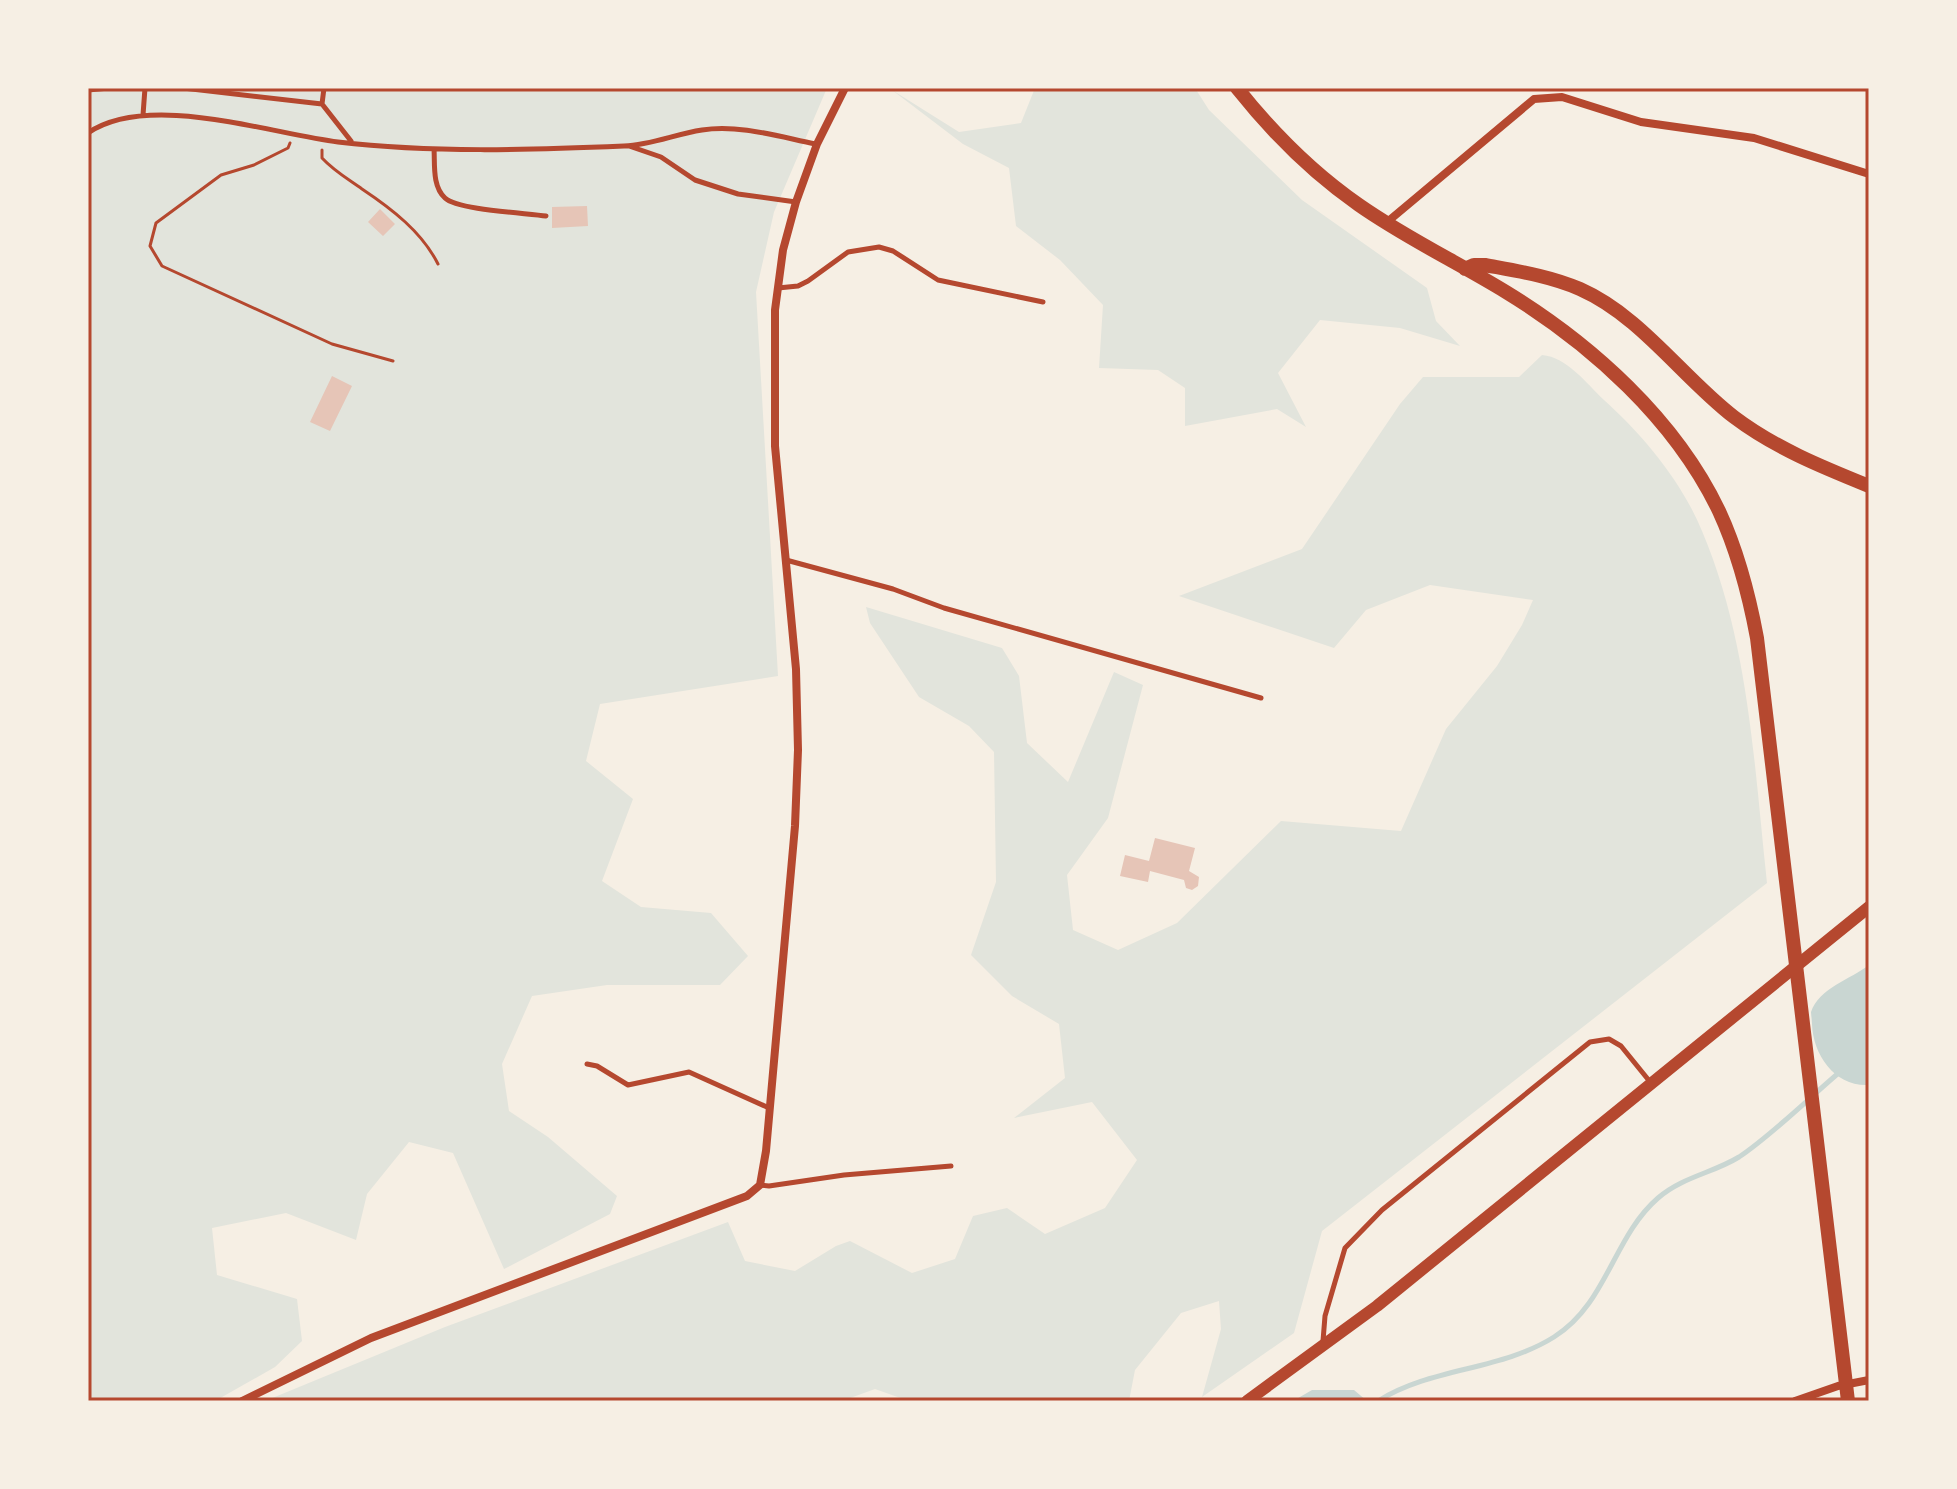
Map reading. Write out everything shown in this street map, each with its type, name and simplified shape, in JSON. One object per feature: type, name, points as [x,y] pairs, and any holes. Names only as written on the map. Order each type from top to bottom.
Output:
[{"type":"main road","points":[[1237,88],[1308,165],[1359,205],[1547,318],[1589,352],[1636,396],[1677,444],[1709,492],[1732,544],[1749,598],[1760,658],[1848,1401]]},
{"type":"main road","points":[[1465,269],[1485,265],[1554,280],[1588,293],[1620,314],[1747,427],[1795,455],[1869,486]]},
{"type":"street","points":[[242,1401],[371,1338],[747,1196],[760,1185],[795,826],[798,750],[796,669],[775,446],[777,288],[796,202],[817,144],[845,88]]},
{"type":"street","points":[[1575,101],[1576,88]]},
{"type":"street","points":[[1386,223],[1534,99],[1562,97],[1641,122],[1754,138],[1869,174]]},
{"type":"street","points":[[1247,1401],[1324,1347],[1869,907]]},
{"type":"street","points":[[1795,1401],[1838,1386],[1869,1380]]},
{"type":"lane","points":[[88,90],[109,88]]},
{"type":"lane","points":[[143,115],[145,88]]},
{"type":"lane","points":[[183,88],[322,104]]},
{"type":"lane","points":[[324,88],[322,104],[351,142]]},
{"type":"lane","points":[[88,133],[126,116],[161,113],[322,139],[434,149],[628,146],[668,140],[701,130],[731,129],[817,144]]},
{"type":"lane","points":[[628,146],[661,157],[695,180],[738,194],[796,202]]},
{"type":"lane","points":[[434,149],[436,183],[445,198],[459,205],[546,216]]},
{"type":"lane","points":[[777,288],[798,286],[808,281],[848,252],[879,247],[893,251],[938,280],[1043,302]]},
{"type":"lane","points":[[785,560],[1261,698]]},
{"type":"lane","points":[[1324,1347],[1322,1326],[1345,1248],[1382,1210],[1590,1042],[1609,1039],[1621,1046],[1651,1084]]},
{"type":"lane","points":[[587,1064],[597,1066],[628,1085],[689,1072],[769,1108]]},
{"type":"lane","points":[[760,1185],[951,1166]]},
{"type":"path","points":[[292,134],[288,148],[254,165],[221,175],[156,223],[150,246],[162,266],[332,344],[393,361]]},
{"type":"path","points":[[322,139],[322,158],[334,171],[394,212],[428,244],[438,264]]},
{"type":"shaded area","points":[[88,88],[827,88],[774,212],[756,292],[778,676],[600,704],[586,761],[633,799],[602,881],[641,907],[711,913],[748,956],[720,985],[607,985],[532,996],[502,1064],[509,1111],[548,1137],[617,1196],[610,1214],[504,1269],[453,1153],[409,1142],[367,1194],[356,1240],[286,1213],[212,1228],[217,1275],[297,1299],[302,1341],[275,1367],[215,1401],[88,1401]]},
{"type":"shaded area","points":[[1035,88],[1195,88],[1209,110],[1302,200],[1427,288],[1436,321],[1460,346],[1400,328],[1320,320],[1278,373],[1306,427],[1277,409],[1185,426],[1185,388],[1158,370],[1099,368],[1103,305],[1060,260],[1016,226],[1009,168],[963,144],[892,90],[959,132],[1021,123]]},
{"type":"shaded area","points":[[1542,355],[1560,360],[1576,372],[1633,428],[1672,477],[1702,531],[1718,573],[1740,660],[1767,883],[1322,1231],[1294,1333],[1202,1397],[1221,1329],[1219,1301],[1181,1313],[1135,1370],[1129,1401],[909,1401],[875,1389],[842,1401],[265,1401],[445,1327],[728,1222],[745,1261],[795,1271],[850,1241],[912,1273],[955,1259],[973,1216],[1007,1208],[1045,1234],[1105,1208],[1137,1160],[1092,1102],[1014,1118],[1065,1078],[1059,1024],[1012,996],[971,955],[996,882],[994,752],[969,726],[919,697],[870,623],[866,607],[1002,648],[1019,676],[1027,743],[1068,782],[1114,672],[1143,685],[1108,818],[1067,875],[1073,930],[1118,950],[1177,923],[1281,821],[1401,831],[1446,729],[1497,666],[1533,600],[1430,585],[1366,610],[1334,648],[1179,596],[1302,549],[1400,404],[1423,377],[1519,377]]},
{"type":"shaded area","points":[[1869,965],[1869,1085],[1846,1081],[1828,1067],[1813,1036],[1811,1012],[1828,990]]},
{"type":"shaded area","points":[[1312,1390],[1354,1390],[1367,1401],[1293,1401]]},
{"type":"building","points":[[587,206],[588,226],[552,228],[552,207]]},
{"type":"building","points":[[380,209],[395,224],[383,236],[368,222]]},
{"type":"building","points":[[332,376],[352,386],[330,431],[310,422]]},
{"type":"building","points":[[1155,838],[1195,848],[1189,871],[1199,877],[1198,886],[1192,890],[1186,888],[1184,880],[1150,871],[1148,882],[1120,876],[1125,855],[1149,861]]},
{"type":"waterway","points":[[1378,1401],[1421,1381],[1511,1357],[1554,1337],[1586,1307],[1630,1232],[1658,1198],[1677,1185],[1719,1167],[1752,1148],[1841,1071]]}]
